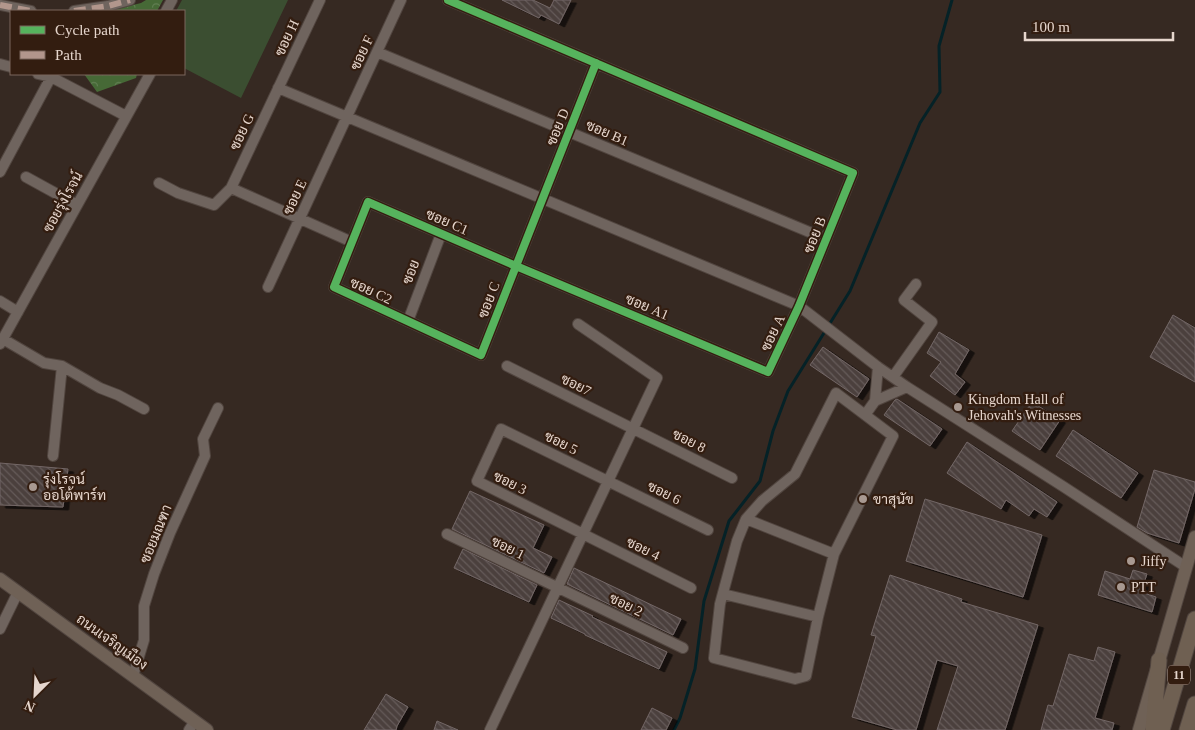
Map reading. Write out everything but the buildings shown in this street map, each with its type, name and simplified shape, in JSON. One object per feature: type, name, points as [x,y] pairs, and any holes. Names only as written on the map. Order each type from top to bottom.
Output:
[{"type":"highway","name":"11","points":[[1162,730],[1195,619]]},
{"type":"highway","points":[[1153,730],[1159,660]]},
{"type":"highway","name":"11","points":[[1189,730],[1195,704]]},
{"type":"highway","points":[[1189,730],[1195,720]]},
{"type":"main road","points":[[1139,730],[1195,537]]},
{"type":"main road","name":"ถนนเจริญเมือง","points":[[0,579],[133,676],[192,726],[207,730]]},
{"type":"street","points":[[81,10],[130,0]]},
{"type":"street","name":"ซอย H","points":[[278,88],[320,0]]},
{"type":"street","name":"ซอย F","points":[[346,118],[402,0]]},
{"type":"street","points":[[448,0],[596,64]]},
{"type":"street","points":[[0,5],[26,10]]},
{"type":"street","name":"ซอย B1","points":[[377,52],[826,239]]},
{"type":"street","name":"ซอย D","points":[[542,199],[596,64]]},
{"type":"street","name":"ซอย B","points":[[596,64],[853,173],[799,306]]},
{"type":"street","points":[[42,75],[51,77],[126,116]]},
{"type":"street","name":"ซอยรุ่งโรจน์","points":[[1,342],[149,75]]},
{"type":"street","points":[[0,172],[51,77]]},
{"type":"street","points":[[278,88],[799,306],[893,378],[1064,487],[1186,568]]},
{"type":"street","name":"ซอย G","points":[[231,188],[278,88]]},
{"type":"street","name":"ซอย E","points":[[268,287],[346,118]]},
{"type":"street","points":[[26,177],[77,205]]},
{"type":"street","points":[[159,183],[214,205],[231,188],[352,242]]},
{"type":"street","name":"ซอย C","points":[[481,355],[542,199]]},
{"type":"street","name":"ซอย C1","points":[[368,202],[516,266]]},
{"type":"street","name":"ซอย C2","points":[[368,202],[334,288],[481,355]]},
{"type":"street","name":"ซอย","points":[[408,321],[441,234]]},
{"type":"street","name":"ซอย A1","points":[[516,266],[768,372]]},
{"type":"street","points":[[893,378],[932,322],[904,300],[916,284]]},
{"type":"street","points":[[0,301],[18,312]]},
{"type":"street","name":"ซอย A","points":[[768,372],[799,306]]},
{"type":"street","points":[[490,730],[657,378],[578,324]]},
{"type":"street","points":[[1,342],[44,363],[62,366],[100,388],[144,409]]},
{"type":"street","points":[[53,456],[62,366]]},
{"type":"street","name":"ซอย7","points":[[507,366],[633,429]]},
{"type":"street","points":[[865,415],[875,401],[878,367]]},
{"type":"street","points":[[875,401],[907,387]]},
{"type":"street","points":[[836,393],[893,436],[834,554],[818,617],[806,676],[795,679],[714,658],[720,604],[737,541],[746,519],[762,501],[795,474],[836,393]]},
{"type":"street","name":"ซอยมณฑา","points":[[133,676],[144,640],[144,606],[170,533],[205,456],[203,439],[218,408]]},
{"type":"street","name":"ซอย 5","points":[[501,429],[608,481]]},
{"type":"street","name":"ซอย 3","points":[[501,429],[477,481],[583,534]]},
{"type":"street","name":"ซอย 8","points":[[633,429],[732,478]]},
{"type":"street","name":"ซอย 6","points":[[608,481],[708,530]]},
{"type":"street","points":[[746,519],[834,554]]},
{"type":"street","name":"ซอย 1","points":[[447,534],[558,588]]},
{"type":"street","name":"ซอย 4","points":[[583,534],[691,588]]},
{"type":"street","name":"ซอย 2","points":[[558,588],[683,648]]},
{"type":"street","points":[[0,629],[18,592]]},
{"type":"street","points":[[723,594],[818,617]]},
{"type":"green space","points":[[146,0],[163,0],[158,10],[113,10]]},
{"type":"green space","points":[[182,0],[288,0],[241,98],[185,69],[185,10],[177,10]]},
{"type":"green space","points":[[85,75],[137,75],[136,78],[97,92]]},
{"type":"waterway","points":[[674,730],[680,718],[695,669],[704,601],[729,521],[760,481],[773,431],[788,391],[850,291],[920,123],[940,92],[939,46],[952,0]]},
{"type":"marked path","points":[[81,10],[130,0]]},
{"type":"marked path","points":[[0,5],[26,10]]},
{"type":"cycle path","points":[[448,0],[853,173],[799,306],[768,372],[516,266],[368,202],[334,287],[481,355],[596,63]]},
{"type":"place","name":"Kingdom Hall of Jehovah's Witnesses","points":[[958,407]]},
{"type":"place","name":"รุ่งโรจน์ ออโต้พาร์ท","points":[[33,487]]},
{"type":"place","name":"ขาสุนัข","points":[[863,499]]},
{"type":"place","name":"Jiffy","points":[[1131,561]]},
{"type":"place","name":"PTT","points":[[1121,587]]}]
